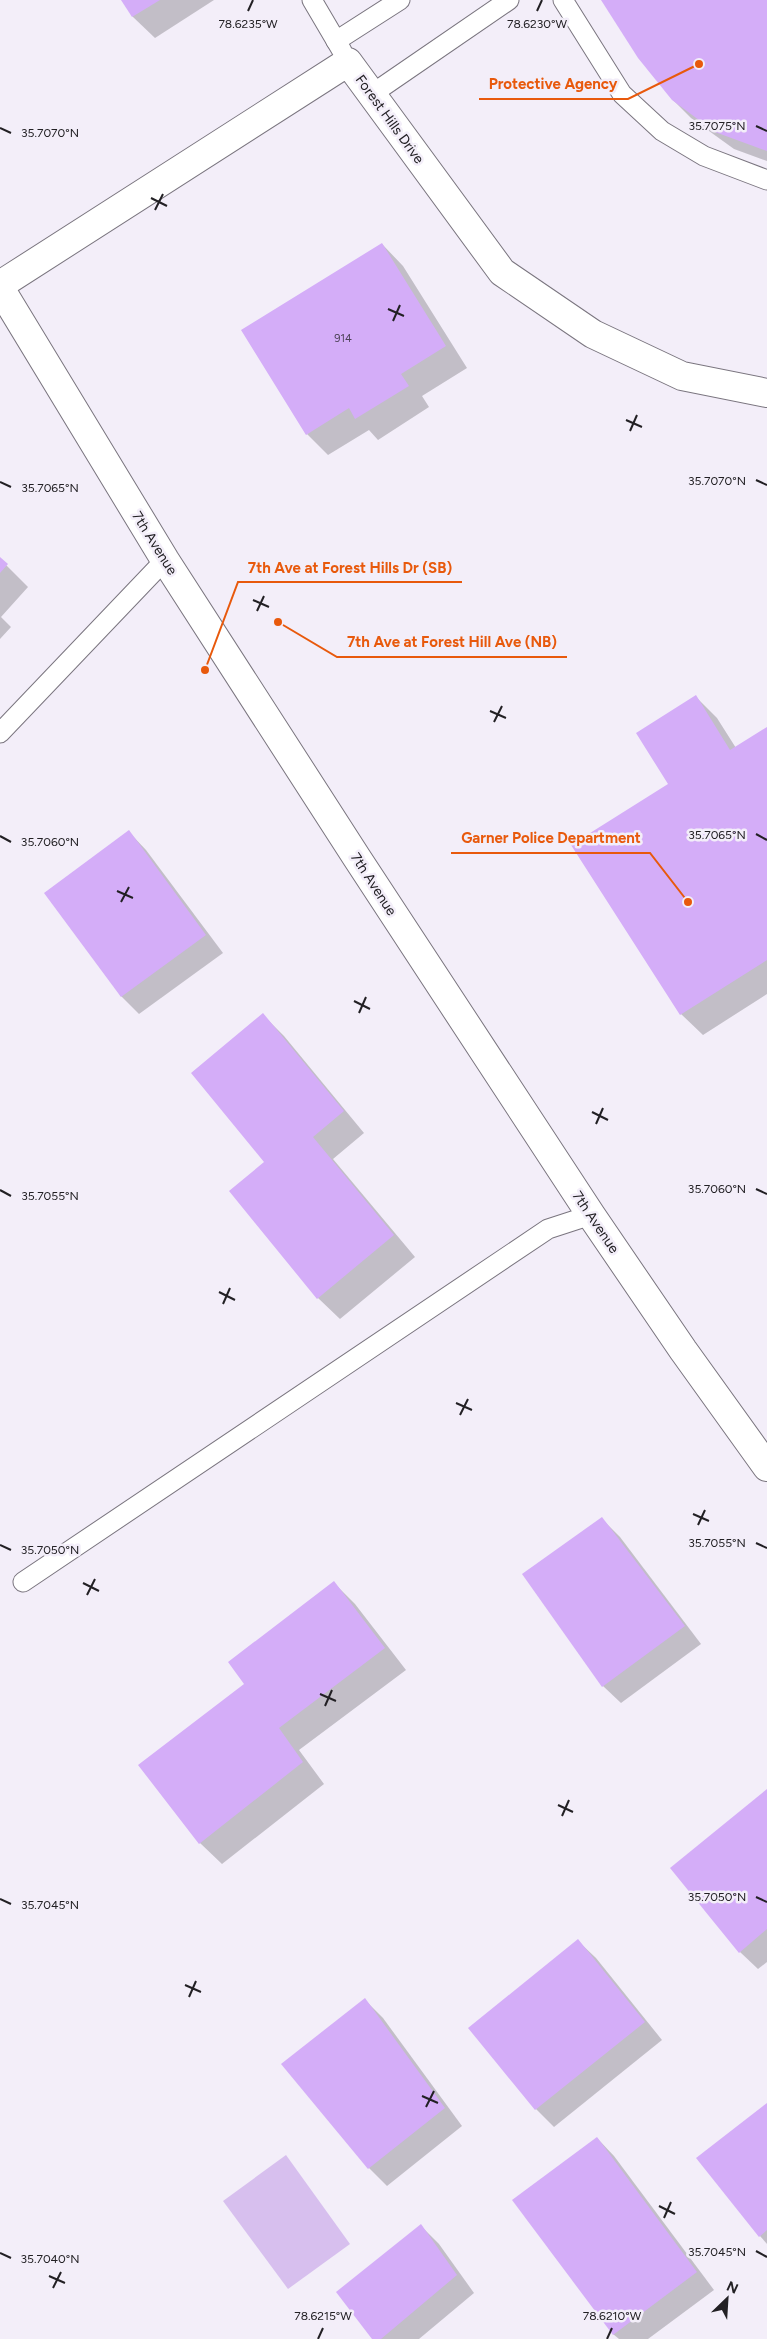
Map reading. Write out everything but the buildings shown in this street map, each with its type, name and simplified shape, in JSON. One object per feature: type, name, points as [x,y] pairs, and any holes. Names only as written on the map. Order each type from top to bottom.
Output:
[{"type":"street","name":"Forest Hills Drive","points":[[0,286],[342,52],[502,272],[593,334],[682,376],[767,393]]},
{"type":"street","name":"7th Avenue","points":[[0,286],[165,560],[591,1215],[683,1350],[767,1467]]},
{"type":"lane","points":[[312,0],[342,52],[400,0]]},
{"type":"lane","points":[[372,94],[509,0]]},
{"type":"lane","points":[[563,0],[622,94],[662,131],[704,156],[767,180]]},
{"type":"lane","points":[[0,733],[165,560]]},
{"type":"lane","points":[[24,1582],[548,1229],[591,1215]]},
{"type":"shaded area","points":[[286,2155],[350,2244],[288,2289],[223,2201]]},
{"type":"place","name":"Protective Agency","points":[[699,64]]},
{"type":"place","name":"7th Ave at Forest Hill Ave (NB)","points":[[278,622]]},
{"type":"place","name":"7th Ave at Forest Hills Dr (SB)","points":[[205,670]]},
{"type":"place","name":"Garner Police Department","points":[[688,902]]}]
